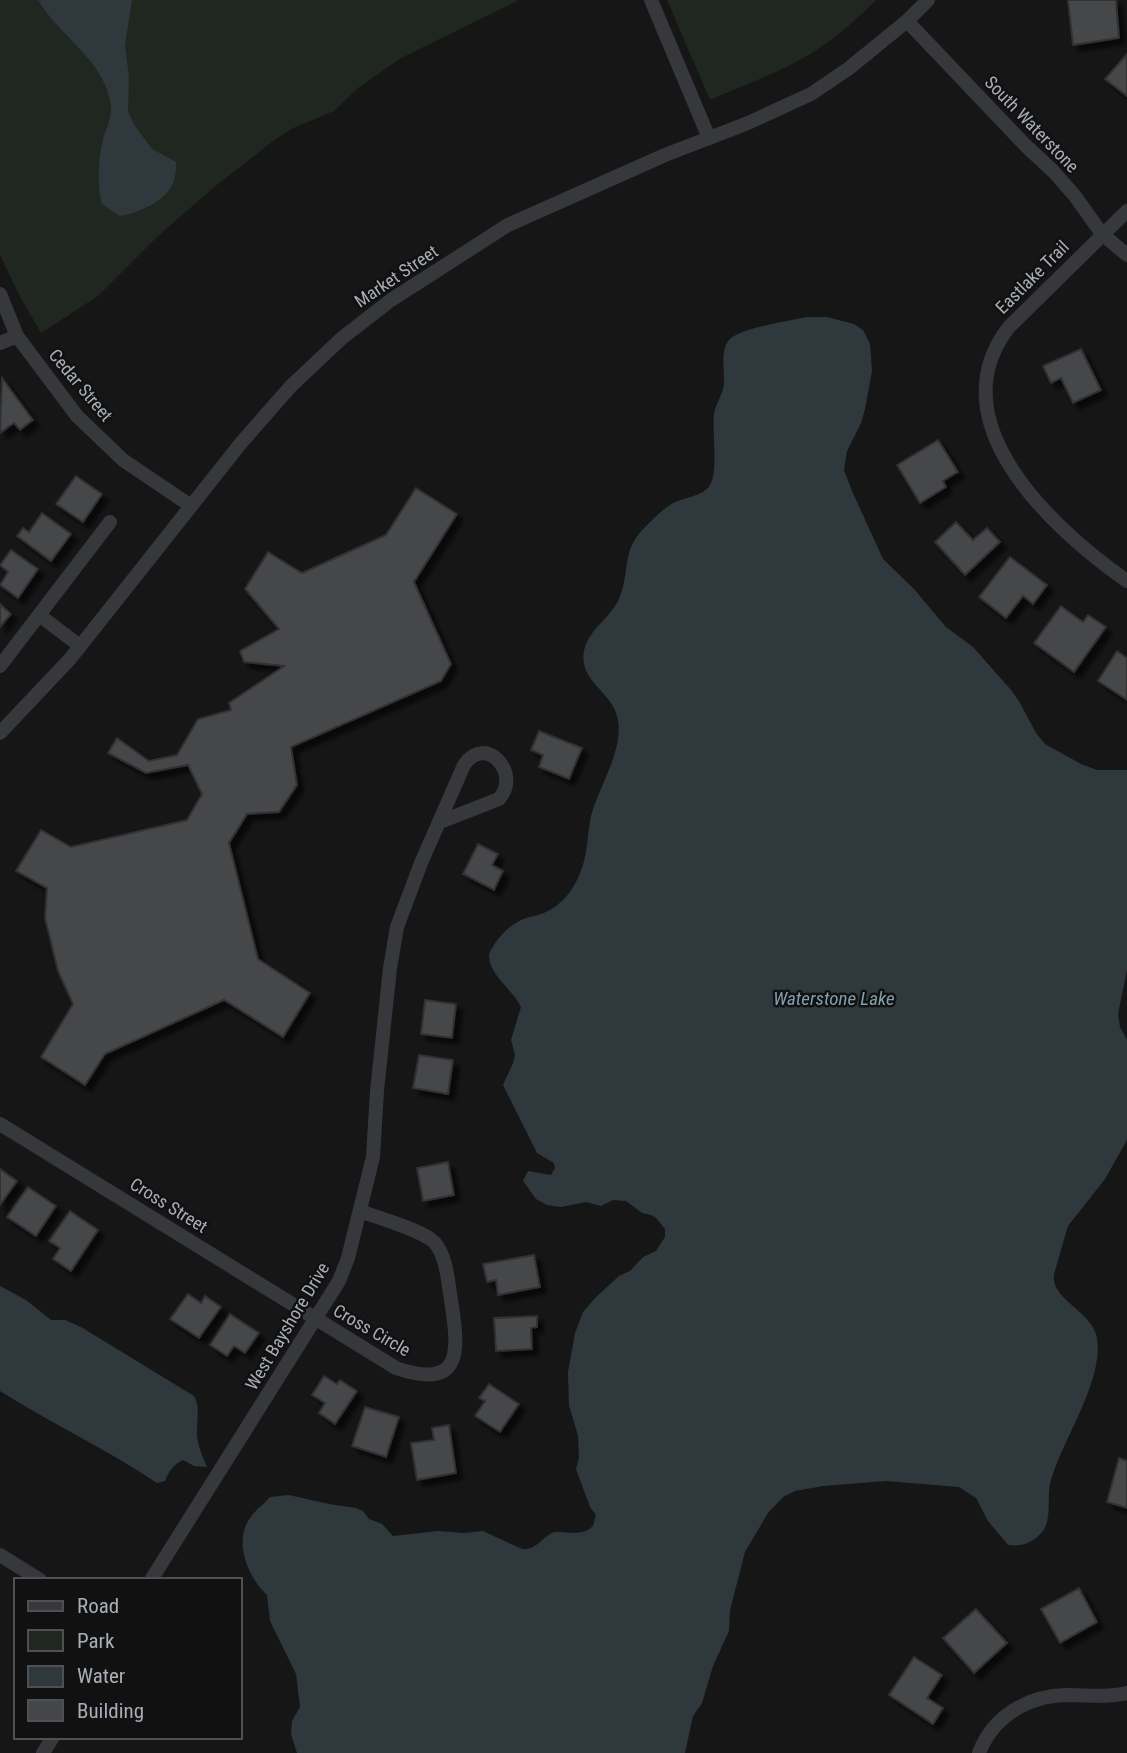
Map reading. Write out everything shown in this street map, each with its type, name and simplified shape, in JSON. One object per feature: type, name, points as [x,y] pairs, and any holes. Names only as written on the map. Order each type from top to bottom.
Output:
[{"type":"street","points":[[651,0],[709,138]]},
{"type":"street","name":"Market Street","points":[[0,733],[80,646],[241,443],[291,386],[342,338],[391,300],[508,225],[811,94],[848,69],[907,21],[928,0]]},
{"type":"street","name":"South Waterstone","points":[[907,21],[1016,136],[1053,170],[1102,234],[1127,255]]},
{"type":"street","name":"Eastlake Trail","points":[[1127,211],[1001,337],[985,380],[986,399],[1000,447],[1012,471],[1029,493],[1076,541],[1127,581]]},
{"type":"street","name":"Cedar Street","points":[[0,293],[17,336],[77,416],[123,460],[191,506]]},
{"type":"street","points":[[0,343],[17,336]]},
{"type":"street","points":[[0,666],[110,522]]},
{"type":"street","points":[[39,615],[80,646]]},
{"type":"street","name":"West Bayshore Drive","points":[[152,1578],[317,1320],[344,1269],[373,1157],[377,1091],[397,927],[421,863],[469,758],[481,753],[488,754],[501,763],[506,771],[506,783],[504,793],[499,799],[440,822]]},
{"type":"street","name":"Cross Street","points":[[0,1124],[317,1320]]},
{"type":"street","name":"Cross Circle","points":[[317,1320],[396,1368],[417,1375],[438,1374],[450,1365],[457,1346],[442,1254],[434,1241],[408,1228],[360,1211]]},
{"type":"street","points":[[0,1555],[37,1578]]},
{"type":"street","points":[[979,1753],[998,1722],[1019,1707],[1067,1695],[1109,1697],[1127,1693]]},
{"type":"green space","points":[[0,0],[519,0],[401,58],[358,88],[334,111],[291,129],[272,142],[213,188],[157,237],[98,296],[41,333],[0,255]]},
{"type":"green space","points":[[667,0],[876,0],[841,32],[805,57],[710,100]]},
{"type":"water","points":[[38,0],[132,0],[125,46],[129,76],[128,112],[152,149],[176,162],[171,187],[152,204],[120,216],[102,204],[99,172],[103,139],[111,111],[108,91],[92,63]]},
{"type":"water","name":"Waterstone Lake","points":[[807,317],[827,317],[854,324],[863,330],[870,344],[872,371],[865,409],[847,451],[844,470],[883,559],[914,589],[946,627],[973,647],[1012,691],[1045,744],[1097,770],[1127,770],[1127,970],[1118,1014],[1120,1027],[1127,1040],[1127,1140],[1105,1179],[1068,1226],[1054,1274],[1058,1291],[1094,1328],[1098,1354],[1089,1391],[1051,1480],[1045,1527],[1031,1541],[1022,1545],[1008,1545],[988,1521],[976,1498],[959,1487],[886,1481],[823,1486],[795,1491],[783,1497],[768,1513],[745,1552],[730,1610],[729,1631],[713,1666],[702,1703],[693,1716],[685,1753],[297,1753],[291,1734],[292,1721],[300,1707],[296,1674],[270,1621],[267,1595],[255,1581],[246,1563],[243,1544],[248,1520],[270,1497],[289,1495],[356,1508],[363,1511],[369,1519],[382,1524],[393,1536],[438,1531],[483,1531],[522,1549],[532,1547],[552,1533],[580,1532],[593,1526],[596,1515],[590,1507],[576,1469],[579,1458],[578,1436],[569,1405],[568,1372],[575,1333],[583,1312],[595,1298],[619,1276],[630,1271],[643,1257],[656,1251],[665,1237],[665,1229],[656,1218],[642,1213],[626,1201],[613,1200],[601,1206],[586,1202],[561,1207],[547,1205],[536,1199],[523,1181],[528,1171],[551,1175],[555,1168],[554,1163],[537,1153],[503,1085],[515,1055],[511,1040],[521,1007],[492,969],[489,954],[499,938],[514,924],[546,912],[562,901],[571,891],[583,866],[591,816],[614,757],[619,732],[615,710],[586,671],[586,643],[619,599],[629,553],[638,535],[667,507],[698,494],[711,483],[714,468],[714,414],[723,388],[727,343],[746,331]]},
{"type":"water","points":[[0,1286],[26,1300],[51,1320],[65,1320],[81,1327],[194,1396],[198,1408],[197,1439],[207,1467],[194,1466],[183,1460],[172,1468],[165,1481],[157,1483],[0,1391]]},
{"type":"building","points":[[1068,0],[1116,0],[1119,38],[1073,45]]},
{"type":"building","points":[[1127,54],[1127,96],[1105,79]]},
{"type":"building","points":[[1081,349],[1101,390],[1073,403],[1061,378],[1051,383],[1043,366]]},
{"type":"building","points":[[2,378],[33,420],[20,430],[14,423],[0,433]]},
{"type":"building","points":[[938,440],[958,472],[943,481],[946,487],[920,503],[897,465]]},
{"type":"building","points":[[76,476],[102,494],[83,522],[56,504]]},
{"type":"building","points":[[416,488],[457,514],[414,582],[451,664],[441,681],[291,747],[297,785],[279,812],[247,814],[229,843],[258,959],[310,993],[283,1037],[224,1000],[105,1054],[85,1085],[41,1057],[73,1004],[58,971],[45,918],[47,888],[16,871],[41,830],[71,847],[187,820],[202,794],[188,765],[146,773],[108,753],[117,738],[149,761],[177,755],[198,719],[231,710],[229,703],[284,666],[244,662],[240,651],[279,629],[245,589],[268,552],[302,573],[386,535]]},
{"type":"building","points":[[42,513],[71,534],[51,561],[17,536],[23,528],[29,532]]},
{"type":"building","points":[[956,522],[973,540],[987,528],[1000,542],[965,575],[935,542]]},
{"type":"building","points":[[11,550],[38,569],[18,598],[0,585],[8,572],[0,565]]},
{"type":"building","points":[[1010,557],[1047,585],[1033,604],[1023,596],[1006,618],[979,597]]},
{"type":"building","points":[[0,604],[11,614],[0,627]]},
{"type":"building","points":[[1061,606],[1083,622],[1088,615],[1106,627],[1074,672],[1034,643]]},
{"type":"building","points":[[1117,651],[1127,658],[1127,700],[1098,681]]},
{"type":"building","points":[[539,731],[582,748],[569,779],[539,767],[543,755],[531,750]]},
{"type":"building","points":[[478,844],[498,854],[492,865],[503,871],[494,890],[463,874]]},
{"type":"building","points":[[425,1000],[456,1004],[452,1038],[421,1034]]},
{"type":"building","points":[[419,1055],[453,1060],[448,1094],[413,1088]]},
{"type":"building","points":[[448,1162],[454,1195],[423,1201],[417,1168]]},
{"type":"building","points":[[0,1169],[17,1181],[0,1205]]},
{"type":"building","points":[[28,1187],[56,1206],[36,1236],[7,1217]]},
{"type":"building","points":[[70,1211],[98,1230],[71,1271],[53,1259],[60,1248],[49,1241]]},
{"type":"building","points":[[534,1255],[540,1287],[498,1295],[496,1280],[487,1282],[483,1264]]},
{"type":"building","points":[[188,1294],[201,1303],[205,1296],[221,1307],[199,1338],[170,1319]]},
{"type":"building","points":[[230,1314],[259,1333],[245,1353],[234,1346],[227,1356],[210,1345]]},
{"type":"building","points":[[537,1316],[537,1327],[531,1328],[532,1349],[496,1351],[494,1318]]},
{"type":"building","points":[[324,1376],[337,1384],[340,1380],[357,1391],[335,1424],[319,1413],[325,1403],[312,1395]]},
{"type":"building","points":[[489,1384],[519,1404],[500,1432],[475,1416],[485,1401],[479,1398]]},
{"type":"building","points":[[365,1407],[399,1417],[386,1457],[352,1446]]},
{"type":"building","points":[[449,1425],[456,1473],[417,1480],[411,1443],[434,1440],[432,1428]]},
{"type":"building","points":[[1119,1458],[1127,1461],[1127,1508],[1107,1502]]},
{"type":"building","points":[[1079,1588],[1097,1622],[1060,1643],[1041,1609]]},
{"type":"building","points":[[976,1609],[1007,1643],[974,1673],[943,1638]]},
{"type":"building","points":[[914,1657],[942,1675],[927,1698],[943,1708],[933,1724],[889,1695]]}]
